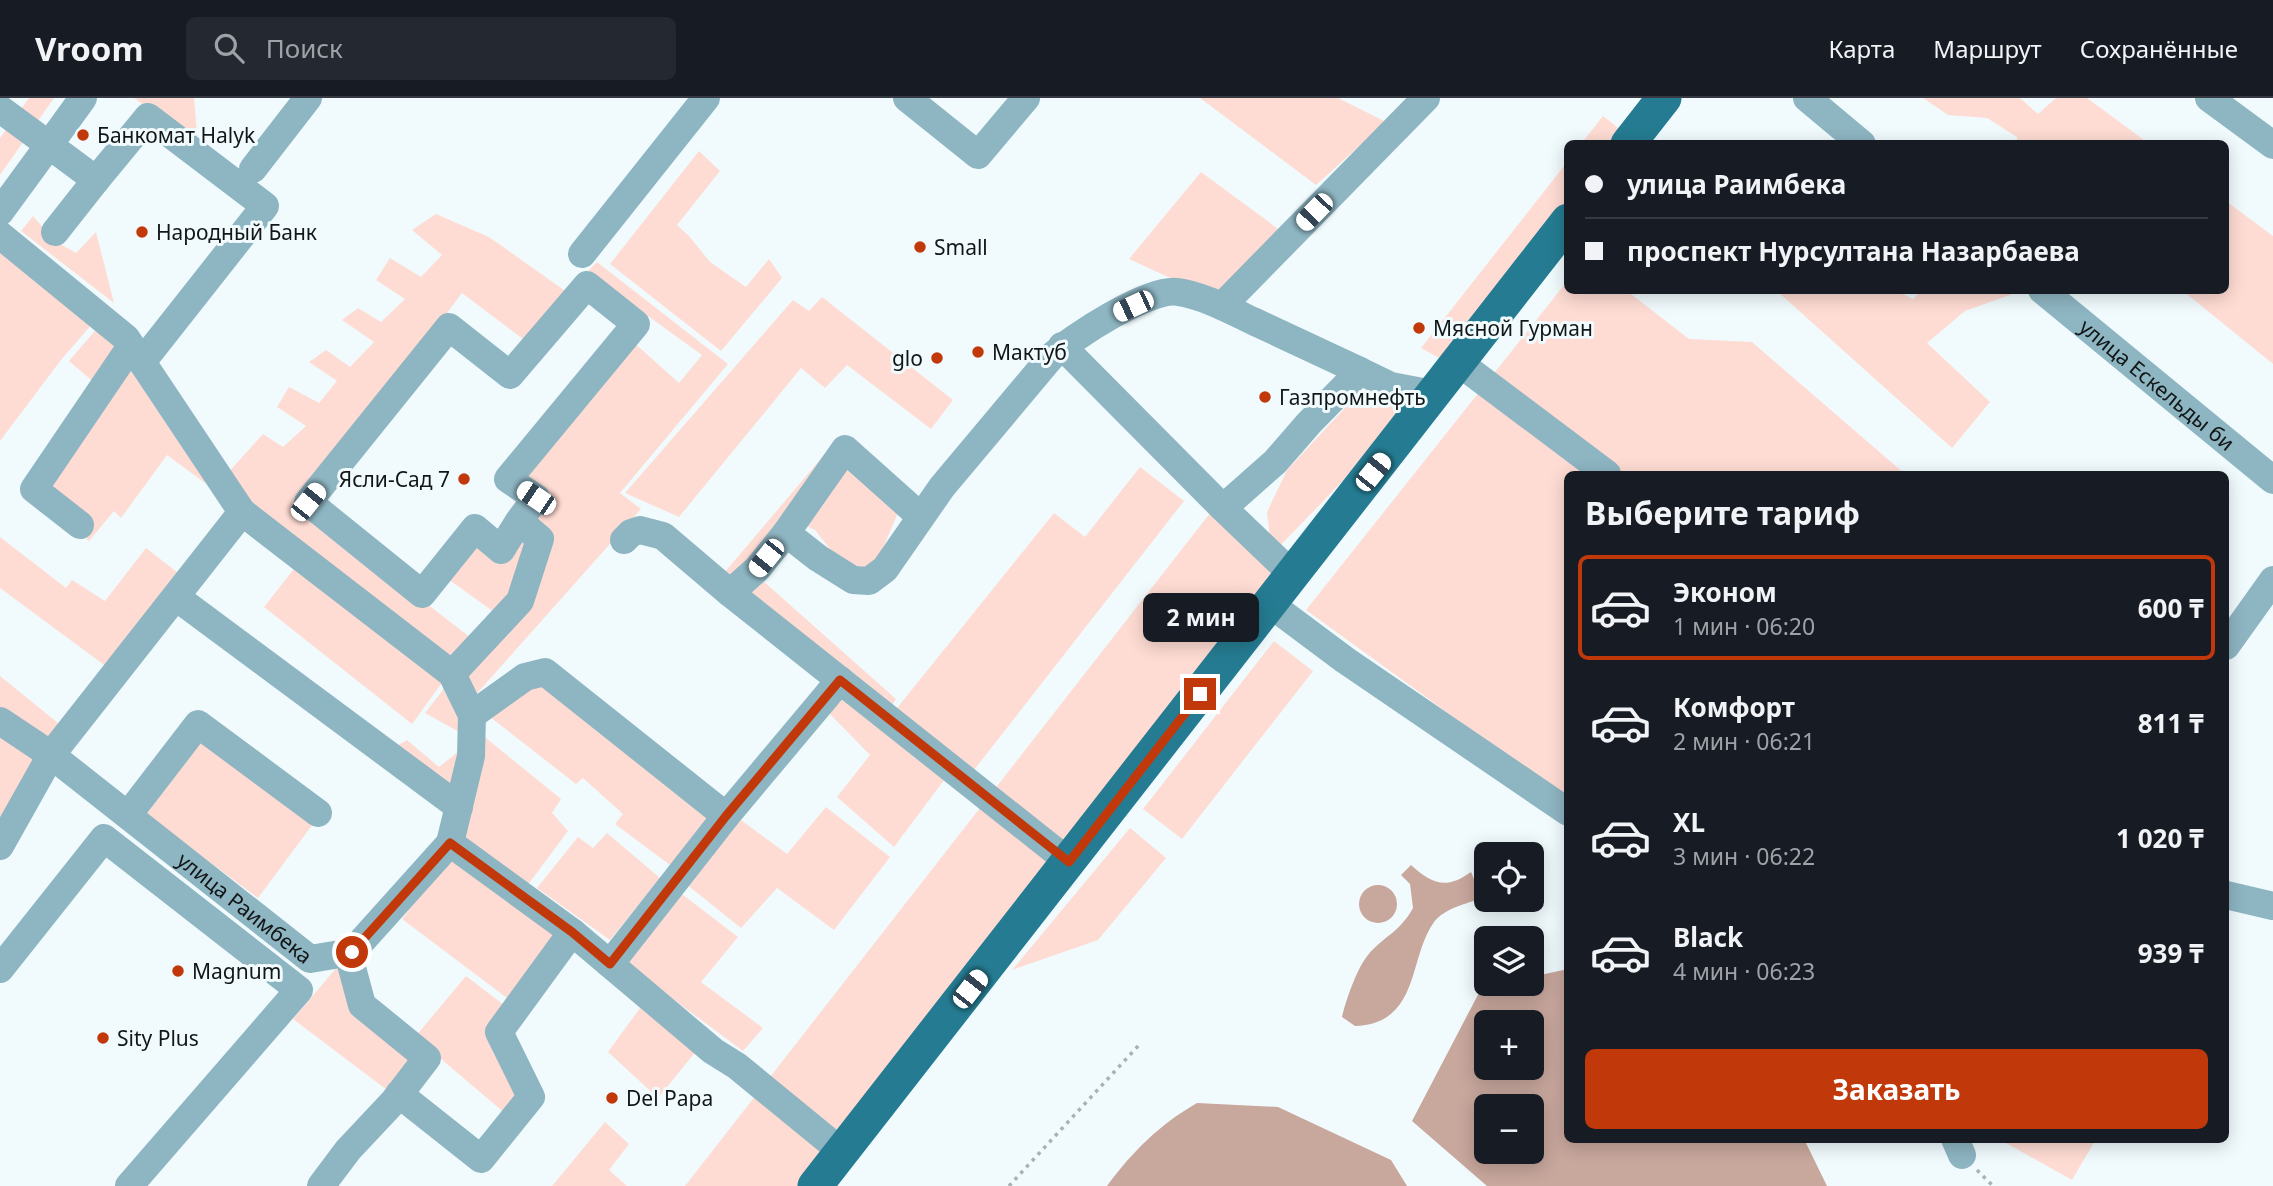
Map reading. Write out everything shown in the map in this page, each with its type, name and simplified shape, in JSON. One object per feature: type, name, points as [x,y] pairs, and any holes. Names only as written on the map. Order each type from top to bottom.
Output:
[{"type":"main road","points":[[1631,140],[1664,98]]},
{"type":"main road","points":[[815,1186],[1564,226]]},
{"type":"street","points":[[0,212],[83,98]]},
{"type":"street","points":[[253,169],[308,98]]},
{"type":"street","points":[[582,254],[706,98]]},
{"type":"street","points":[[908,98],[978,155],[1026,98]]},
{"type":"street","points":[[1222,306],[1426,98]]},
{"type":"street","points":[[1807,98],[1857,140]]},
{"type":"street","points":[[2209,98],[2273,145]]},
{"type":"street","points":[[0,109],[96,180]]},
{"type":"street","points":[[55,232],[148,117],[265,206],[136,354],[34,489],[80,525]]},
{"type":"street","points":[[0,235],[126,338],[242,512],[452,674],[472,715],[471,756],[450,843],[572,932],[713,1051],[737,1066],[842,1152]]},
{"type":"street","points":[[587,285],[636,324],[508,479],[536,498],[519,521],[501,550],[475,528],[422,594],[308,502],[449,327],[510,375],[587,285]]},
{"type":"street","points":[[786,533],[853,580],[869,581],[885,569],[942,486],[1062,346],[1109,317],[1157,294],[1177,291],[1222,306],[1391,386],[1433,394]]},
{"type":"street","name":"улица Ескельды би","points":[[2047,294],[2273,480]]},
{"type":"street","points":[[1062,346],[1292,574]]},
{"type":"street","points":[[1458,362],[1604,471]]},
{"type":"street","points":[[1223,508],[1275,462],[1360,371]]},
{"type":"street","points":[[730,593],[757,569],[786,533],[845,449],[920,516]]},
{"type":"street","points":[[3,833],[51,755],[242,512]]},
{"type":"street","points":[[452,674],[520,601],[540,539],[519,521]]},
{"type":"street","points":[[624,540],[631,533],[640,530],[663,536],[730,593],[1069,862]]},
{"type":"street","points":[[2229,642],[2273,580]]},
{"type":"street","points":[[176,597],[459,807]]},
{"type":"street","points":[[1270,604],[1345,660],[1564,809]]},
{"type":"street","points":[[472,715],[524,677],[545,672],[726,816]]},
{"type":"street","points":[[610,964],[726,816],[840,680]]},
{"type":"street","name":"улица Раимбека","points":[[0,721],[51,755],[310,958],[352,952],[450,843]]},
{"type":"street","points":[[128,815],[198,724],[318,813]]},
{"type":"street","points":[[3,958],[104,838],[299,990],[129,1186]]},
{"type":"street","points":[[2229,896],[2273,906]]},
{"type":"street","points":[[399,1094],[481,1159],[531,1097],[499,1032],[572,932]]},
{"type":"street","points":[[321,1186],[426,1058],[362,1004],[348,953]]},
{"type":"path","points":[[1009,1186],[1139,1045]]},
{"type":"shaded area","points":[[29,98],[54,98],[0,175],[0,138]]},
{"type":"shaded area","points":[[134,98],[194,98],[198,143]]},
{"type":"shaded area","points":[[1200,98],[1338,98],[1386,122],[1316,185]]},
{"type":"shaded area","points":[[1923,98],[2020,98],[2038,114],[2056,98],[2087,98],[2144,140],[2017,140],[2017,137],[1987,118],[1948,115]]},
{"type":"shaded area","points":[[1603,116],[1626,134],[1621,140],[1584,140]]},
{"type":"shaded area","points":[[699,151],[720,171],[677,225],[710,262],[746,287],[769,259],[782,278],[721,351],[610,264]]},
{"type":"shaded area","points":[[1564,166],[1564,213],[1448,363],[1421,348]]},
{"type":"shaded area","points":[[1201,172],[1281,231],[1216,299],[1129,259]]},
{"type":"shaded area","points":[[2229,203],[2273,236],[2273,364],[2187,294],[2229,294]]},
{"type":"shaded area","points":[[436,214],[489,237],[571,295],[531,345],[462,293],[302,507],[471,638],[450,661],[271,526],[225,476],[263,434],[283,447],[306,426],[277,407],[289,387],[319,403],[337,381],[309,362],[326,350],[350,367],[374,342],[342,320],[358,308],[381,322],[405,299],[376,280],[390,258],[421,277],[442,255],[412,230]]},
{"type":"shaded area","points":[[33,216],[55,241],[76,253],[96,232],[114,303],[21,231]]},
{"type":"shaded area","points":[[0,235],[99,316],[61,360],[0,441]]},
{"type":"shaded area","points":[[597,262],[728,364],[620,493],[641,509],[472,699],[463,663],[547,542],[518,478],[631,340],[679,383],[702,355],[587,272]]},
{"type":"shaded area","points":[[1564,285],[1564,294],[1631,294],[1689,339],[1752,342],[1902,471],[1564,471],[1564,797],[1306,610]]},
{"type":"shaded area","points":[[1780,294],[1903,294],[1913,299],[1918,294],[2013,294],[1965,311],[1927,343],[1990,402],[1952,448]]},
{"type":"shaded area","points":[[822,297],[953,400],[931,429],[847,365],[825,388],[801,368],[679,517],[625,493],[793,300],[809,311]]},
{"type":"shaded area","points":[[100,325],[227,499],[167,455],[121,518],[114,511],[89,541],[28,490],[104,391],[69,361]]},
{"type":"shaded area","points":[[1357,395],[1422,399],[1272,554],[1267,512],[1287,470]]},
{"type":"shaded area","points":[[834,443],[903,501],[869,581],[833,553],[815,530],[789,517],[757,569],[719,579]]},
{"type":"shaded area","points":[[1140,467],[1184,501],[967,779],[889,718],[1054,513],[1085,537]]},
{"type":"shaded area","points":[[1214,508],[1292,574],[815,1186],[685,1186]]},
{"type":"shaded area","points":[[524,531],[535,541],[498,615],[444,576],[477,536]]},
{"type":"shaded area","points":[[0,537],[66,588],[72,580],[105,601],[146,548],[182,576],[111,670],[0,588]]},
{"type":"shaded area","points":[[297,565],[444,680],[412,724],[264,607]]},
{"type":"shaded area","points":[[753,572],[896,699],[889,710],[738,596]]},
{"type":"shaded area","points":[[1274,641],[1313,671],[1182,839],[1143,809]]},
{"type":"shaded area","points":[[546,675],[717,814],[674,868],[615,824],[623,814],[583,778],[576,784],[485,713]]},
{"type":"shaded area","points":[[0,676],[63,727],[50,745],[0,710]]},
{"type":"shaded area","points":[[449,682],[468,737],[425,713]]},
{"type":"shaded area","points":[[843,695],[948,775],[894,847],[837,797],[870,755],[828,712]]},
{"type":"shaded area","points":[[0,721],[51,755],[0,824]]},
{"type":"shaded area","points":[[481,734],[561,799],[552,813],[568,831],[524,890],[459,841]]},
{"type":"shaded area","points":[[407,740],[439,767],[464,747],[456,793],[395,747]]},
{"type":"shaded area","points":[[200,741],[313,824],[258,898],[146,815]]},
{"type":"shaded area","points":[[826,807],[890,857],[834,930],[777,888],[741,928],[686,884],[741,820],[787,854]]},
{"type":"shaded area","points":[[1130,828],[1166,858],[1098,940],[1012,970]]},
{"type":"shaded area","points":[[607,833],[660,878],[610,940],[537,888],[578,837],[593,848]]},
{"type":"shaded area","points":[[452,853],[561,934],[511,1001],[402,919]]},
{"type":"shaded area","points":[[1411,865],[1426,877],[1447,883],[1471,872],[1474,879],[1474,901],[1444,913],[1434,922],[1402,1002],[1391,1014],[1376,1022],[1355,1026],[1342,1017],[1360,968],[1368,955],[1403,923],[1413,908],[1410,884],[1401,875]]},
{"type":"shaded area","points":[[1378,885],[1391,891],[1397,904],[1391,917],[1378,923],[1365,917],[1359,904],[1365,891]]},
{"type":"shaded area","points":[[678,891],[738,937],[701,982],[763,1028],[743,1051],[623,962]]},
{"type":"shaded area","points":[[343,960],[418,1060],[391,1093],[293,1019]]},
{"type":"shaded area","points":[[1564,970],[1564,1143],[1806,1143],[1827,1186],[1487,1186],[1412,1121],[1477,996],[1544,996],[1544,974]]},
{"type":"shaded area","points":[[466,976],[508,1008],[520,1096],[507,1115],[415,1037]]},
{"type":"shaded area","points":[[648,997],[706,1039],[658,1098],[608,1052]]},
{"type":"shaded area","points":[[1197,1103],[1278,1107],[1391,1160],[1407,1186],[1107,1186],[1148,1140],[1171,1120]]},
{"type":"shaded area","points":[[605,1122],[629,1144],[609,1170],[627,1186],[552,1186]]},
{"type":"shaded area","points":[[2006,1143],[2094,1143],[2072,1180]]},
{"type":"place","name":"Банкомат Halyk","points":[[83,135]]},
{"type":"place","name":"Народный Банк","points":[[142,232]]},
{"type":"place","name":"Small","points":[[920,247]]},
{"type":"place","name":"Мясной Гурман","points":[[1419,328]]},
{"type":"place","name":"Мактуб","points":[[978,352]]},
{"type":"place","name":"glo","points":[[937,358]]},
{"type":"place","name":"Газпромнефть","points":[[1265,397]]},
{"type":"place","name":"Ясли-Сад 7","points":[[464,479]]},
{"type":"place","name":"Magnum","points":[[178,971]]},
{"type":"place","name":"Sity Plus","points":[[103,1038]]},
{"type":"place","name":"Del Papa","points":[[612,1098]]},
{"type":"route","points":[[352,952],[450,843],[572,932],[610,964],[726,816],[840,680],[1069,862],[1200,694]]}]
